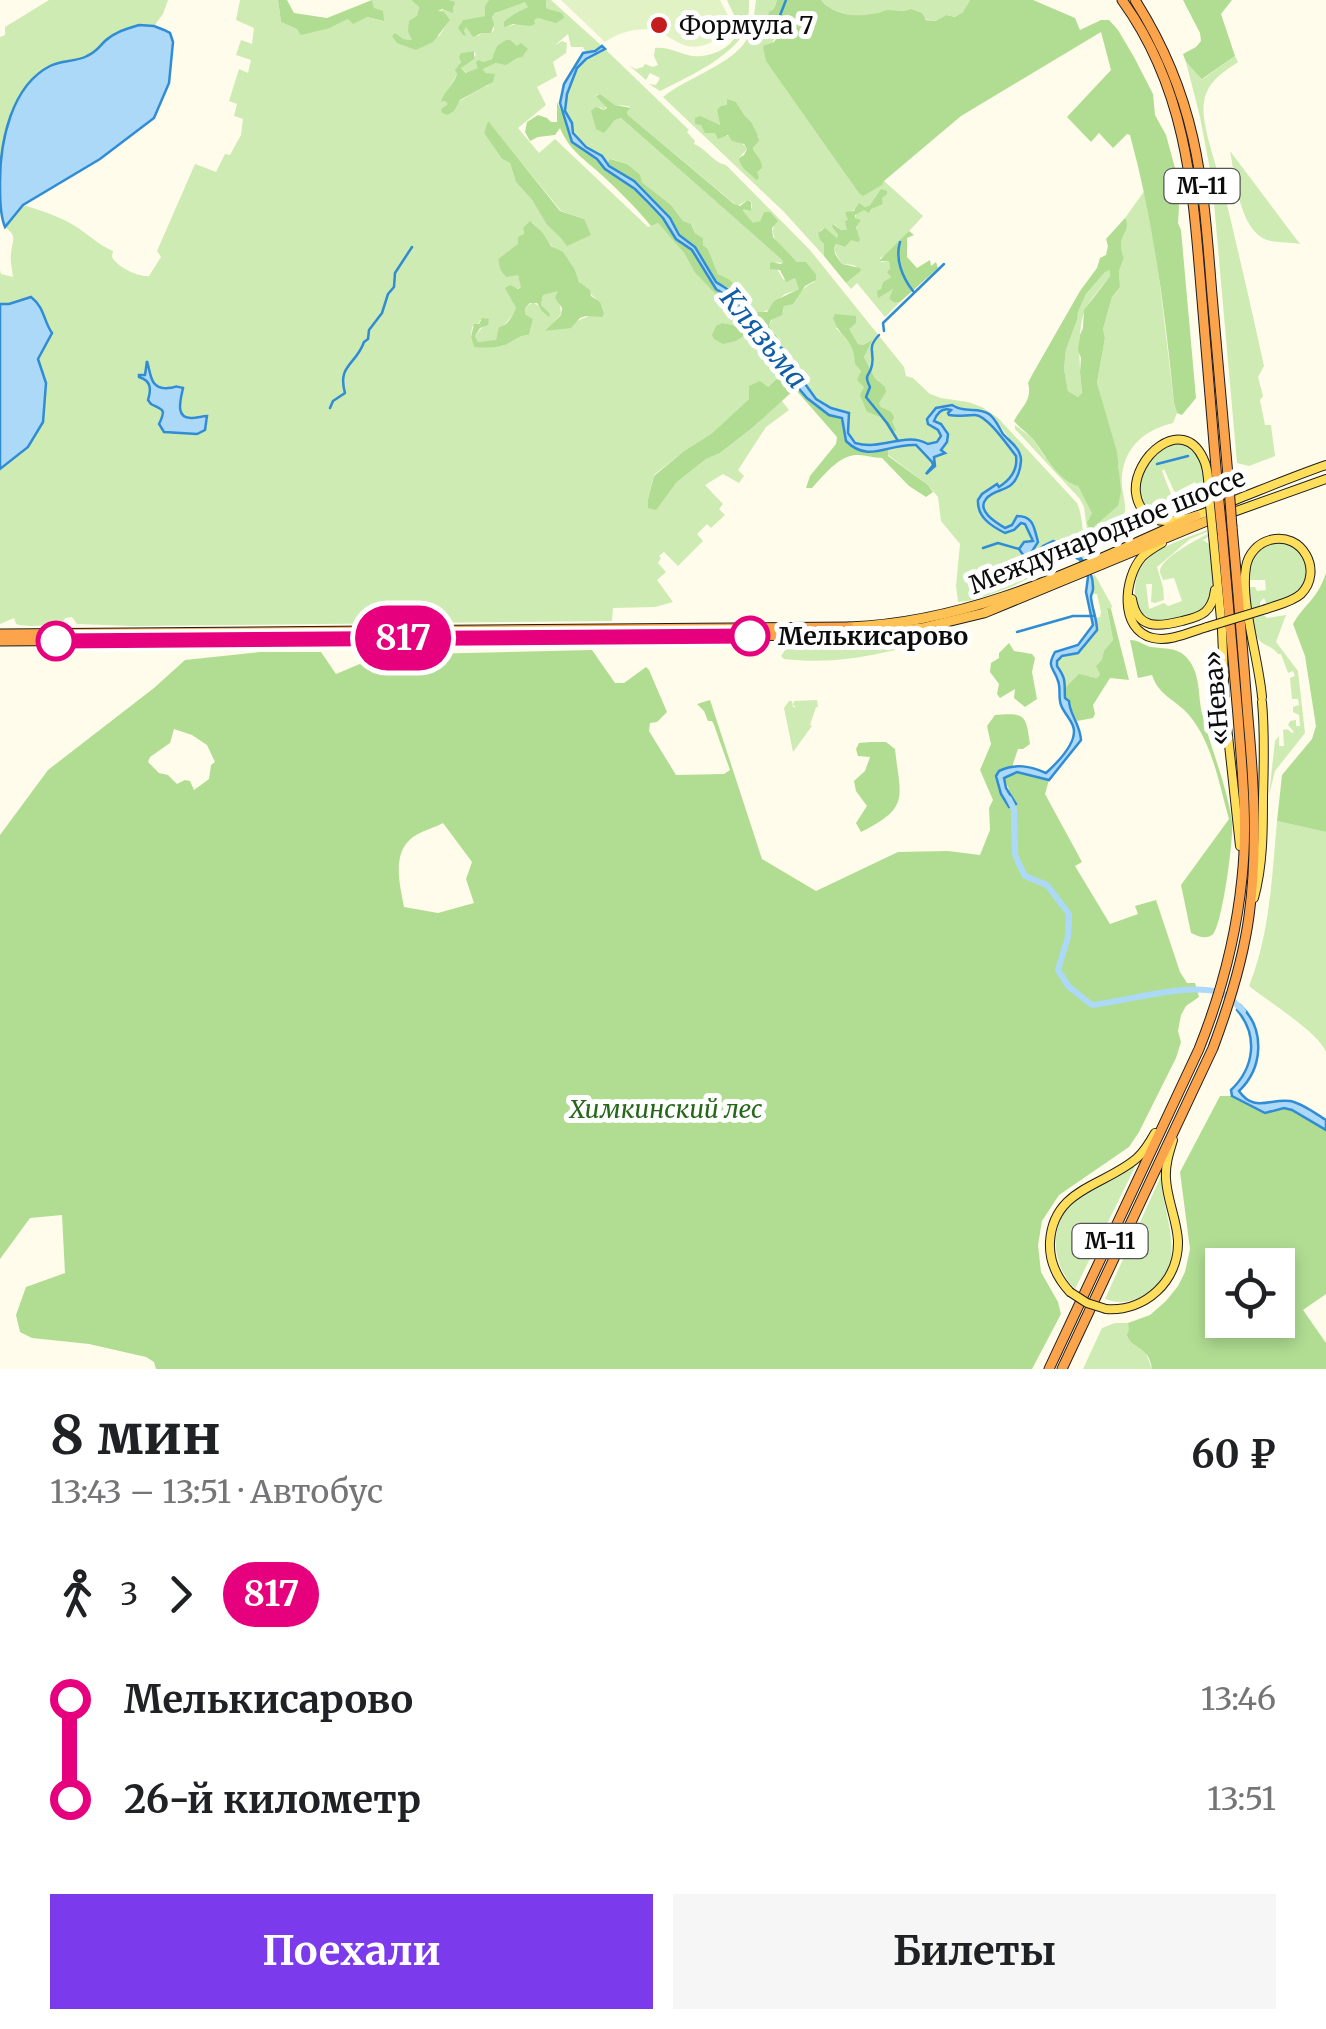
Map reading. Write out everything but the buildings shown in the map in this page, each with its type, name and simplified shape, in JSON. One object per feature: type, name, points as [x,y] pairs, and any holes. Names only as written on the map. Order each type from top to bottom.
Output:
[{"type":"highway","name":"«Нева»","points":[[1122,0],[1156,58],[1178,114],[1195,216],[1215,391]]},
{"type":"highway","name":"«Нева»","points":[[1049,1369],[1199,1050],[1226,972],[1242,881],[1242,761],[1219,492],[1207,227],[1196,148],[1177,78],[1135,0]]},
{"type":"highway","name":"Международное шоссе","points":[[0,638],[904,630],[966,614],[1073,574],[1196,516]]},
{"type":"highway","name":"Международное шоссе","points":[[1116,555],[1214,518]]},
{"type":"highway","name":"«Нева»","points":[[1062,1369],[1225,1015],[1249,917],[1254,871],[1254,793],[1222,531]]},
{"type":"main road","name":"М-11","points":[[1196,516],[1166,522],[1152,518],[1136,498],[1136,484],[1148,456],[1170,440],[1196,448],[1219,492],[1222,531],[1217,574],[1242,881]]},
{"type":"main road","name":"Международное шоссе","points":[[1196,516],[1326,465]]},
{"type":"main road","points":[[1214,518],[1326,479]]},
{"type":"main road","points":[[1179,534],[1142,557],[1137,565],[1131,584],[1132,606],[1137,615],[1146,622],[1163,625],[1206,612],[1214,596],[1217,574]]},
{"type":"main road","name":"М-11","points":[[1131,584],[1128,611],[1134,625],[1151,638],[1168,638],[1207,627],[1266,609],[1300,595],[1311,572],[1308,557],[1291,541],[1278,539],[1264,542],[1254,550],[1246,565],[1248,610],[1262,700],[1264,726],[1260,867],[1249,917]]},
{"type":"main road","name":"М-11","points":[[1170,1113],[1140,1156],[1077,1193],[1057,1216],[1050,1240],[1051,1257],[1057,1275],[1086,1304],[1123,1309],[1140,1304],[1161,1288],[1171,1274],[1178,1239],[1166,1169],[1177,1124]]},
{"type":"green space","points":[[49,0],[168,0],[154,26],[139,25],[106,39],[97,51],[82,59],[49,66],[7,127],[0,171],[0,37],[5,35],[5,27]]},
{"type":"green space","points":[[240,0],[278,0],[281,22],[297,29],[330,28],[348,19],[367,17],[383,21],[372,0],[411,0],[419,7],[412,40],[398,43],[439,36],[449,21],[436,12],[452,7],[454,1],[449,0],[489,0],[486,16],[463,20],[464,31],[466,27],[478,36],[491,33],[492,16],[512,5],[526,2],[528,7],[512,17],[509,26],[558,12],[546,8],[546,0],[551,0],[602,46],[594,51],[571,47],[568,34],[554,46],[562,41],[567,43],[566,53],[553,62],[557,76],[537,87],[546,105],[518,128],[539,153],[555,139],[648,227],[658,223],[684,253],[695,273],[741,320],[734,325],[722,323],[736,341],[751,331],[770,349],[782,374],[768,387],[750,386],[749,399],[711,434],[654,475],[648,499],[656,509],[677,482],[752,428],[781,400],[789,410],[766,427],[738,470],[744,476],[739,483],[723,474],[705,485],[723,504],[719,509],[725,515],[697,534],[703,541],[678,566],[664,552],[659,556],[658,563],[666,572],[657,580],[673,602],[655,607],[613,608],[612,621],[134,626],[77,624],[72,617],[40,626],[16,624],[14,618],[0,624],[0,469],[43,422],[46,383],[38,359],[49,335],[43,314],[28,297],[0,304],[0,270],[1,274],[13,277],[13,236],[5,227],[23,205],[39,210],[71,224],[113,251],[112,257],[123,268],[149,276],[161,257],[157,251],[195,164],[216,172],[241,135],[243,119],[234,116],[237,104],[229,101],[239,69],[248,73],[251,60],[236,55],[241,40],[252,44],[254,28],[236,20]],"holes":[[[517,46],[483,69],[489,85],[441,109],[449,104],[442,102],[457,74],[461,53],[474,51],[476,55],[461,68],[467,73]],[[488,122],[561,211],[584,219],[565,241],[547,225],[516,182],[510,163],[502,159],[484,133]],[[533,223],[567,258],[602,311],[546,331],[561,314],[558,290],[543,295],[544,310],[533,302],[525,308],[525,314],[533,319],[529,335],[513,338],[503,346],[474,347],[472,327],[489,319],[475,336],[478,342],[496,341],[516,308],[509,294],[510,285],[515,289],[522,287],[518,275],[505,274],[498,259],[519,244],[523,228]],[[146,363],[155,386],[183,388],[180,412],[188,418],[208,418],[205,430],[169,434],[162,411],[148,400],[150,386],[143,378]]]},
{"type":"green space","points":[[278,0],[287,0],[294,13],[327,18],[372,0],[374,8],[383,11],[384,21],[367,17],[353,24],[348,19],[301,35],[281,22]]},
{"type":"green space","points":[[411,0],[449,0],[455,4],[453,13],[438,11],[450,20],[433,42],[416,50],[397,43],[392,36],[395,33],[412,40],[409,21],[417,16],[419,7]]},
{"type":"green space","points":[[489,0],[546,0],[546,8],[562,13],[564,18],[556,23],[538,18],[531,26],[504,27],[506,20],[528,7],[525,2],[495,13],[491,33],[473,37],[466,27],[464,36],[458,28],[463,20],[485,16]]},
{"type":"green space","name":"Формула 7","points":[[561,0],[720,0],[732,23],[731,30],[717,40],[693,47],[645,29],[605,42]]},
{"type":"green space","points":[[727,0],[749,0],[748,16],[738,41],[718,58],[660,91],[649,84],[656,85],[660,78],[650,73],[646,80],[630,66],[636,69],[645,64],[658,65],[655,48],[699,56],[726,47],[737,30]]},
{"type":"green space","points":[[756,0],[777,0],[769,38],[779,27],[783,29],[771,44],[884,181],[923,216],[880,258],[881,262],[889,261],[891,277],[881,289],[894,290],[889,299],[900,302],[885,317],[857,283],[851,289],[846,283],[861,271],[854,265],[842,264],[834,250],[836,244],[844,247],[857,231],[857,212],[883,204],[884,196],[878,194],[870,205],[851,211],[847,230],[834,224],[837,238],[822,229],[818,234],[824,244],[824,256],[784,212],[663,97],[736,53],[749,35]],"holes":[[[736,102],[759,137],[753,148],[760,163],[755,177],[739,158],[747,149],[743,144],[701,125],[703,119],[720,125],[717,110]]]},
{"type":"green space","points":[[777,0],[821,0],[831,9],[851,15],[911,9],[922,13],[926,20],[936,21],[946,15],[955,17],[970,0],[1033,0],[1075,18],[1080,30],[1109,20],[1153,94],[1155,115],[1166,135],[1175,168],[1196,398],[1182,415],[1177,413],[1174,403],[1158,268],[1130,135],[1113,148],[1099,133],[1091,142],[1067,117],[1111,70],[1101,32],[961,116],[882,185],[863,196],[766,61],[763,46],[774,42],[783,29],[779,26],[769,38],[765,37],[769,12]]},
{"type":"green space","points":[[821,0],[970,0],[963,12],[937,21],[897,11],[866,16],[845,14]]},
{"type":"green space","points":[[1183,0],[1232,0],[1221,14],[1235,56],[1202,79],[1183,54],[1201,41]]},
{"type":"green space","points":[[506,40],[528,49],[506,65],[496,63],[483,69],[495,74],[493,82],[460,100],[454,111],[442,113],[441,109],[448,104],[441,102],[442,98],[456,78],[461,53],[474,51],[474,59],[461,68],[466,73],[478,68],[478,60],[492,59],[497,46]]},
{"type":"green space","points":[[605,49],[689,130],[694,144],[726,165],[810,250],[904,367],[906,376],[930,394],[968,402],[998,418],[1077,503],[1088,557],[1083,559],[1053,541],[1033,556],[1038,542],[1033,524],[1026,517],[1015,517],[1012,525],[1005,528],[987,515],[985,500],[1016,479],[1017,449],[988,414],[952,405],[934,410],[927,421],[941,436],[931,444],[911,440],[875,445],[855,443],[848,433],[849,414],[816,399],[797,377],[787,352],[780,347],[781,340],[769,326],[784,306],[814,282],[816,274],[806,262],[797,262],[779,244],[773,229],[775,223],[764,212],[760,221],[753,224],[743,212],[752,208],[751,201],[737,206],[628,115],[631,108],[596,95],[606,106],[605,110],[599,107],[611,125],[621,118],[782,260],[783,263],[773,262],[783,279],[795,278],[800,289],[785,294],[765,312],[755,312],[737,288],[718,274],[703,238],[692,225],[683,221],[627,164],[611,159],[608,162],[575,137],[565,111],[567,94],[577,68]],"holes":[[[836,328],[848,329],[858,344],[870,341],[864,357],[879,381],[879,403],[890,419],[892,432],[880,417],[867,412],[855,349]]]},
{"type":"green space","points":[[1235,56],[1238,62],[1208,89],[1204,112],[1264,366],[1258,377],[1263,396],[1260,400],[1265,425],[1271,425],[1275,456],[1249,466],[1237,463],[1212,180],[1186,62],[1203,79]]},
{"type":"green space","points":[[600,94],[615,105],[631,108],[628,115],[734,204],[751,202],[751,211],[743,211],[753,223],[760,221],[764,212],[770,212],[778,221],[772,228],[773,237],[797,262],[806,262],[816,274],[816,280],[805,286],[793,304],[784,306],[782,315],[771,320],[769,326],[781,341],[780,347],[742,313],[739,299],[716,282],[698,250],[679,235],[670,218],[634,181],[608,162],[610,159],[627,164],[683,221],[691,224],[703,238],[718,274],[730,280],[755,312],[767,312],[774,301],[799,289],[795,278],[786,282],[780,270],[770,269],[770,263],[780,264],[782,260],[621,118],[604,133],[596,129],[591,111],[596,107],[607,108],[596,96]]},
{"type":"green space","points":[[727,99],[736,102],[758,136],[753,148],[762,168],[756,180],[740,162],[747,149],[744,144],[732,141],[728,135],[718,139],[715,133],[705,133],[701,125],[695,124],[695,118],[700,116],[720,125],[717,110],[727,105]]},
{"type":"green space","points":[[557,102],[569,136],[605,169],[635,188],[663,218],[681,244],[692,250],[716,289],[732,299],[736,313],[782,357],[807,398],[829,415],[842,418],[846,441],[877,452],[888,449],[888,456],[933,492],[926,497],[909,486],[882,458],[858,455],[838,462],[812,488],[806,488],[837,437],[795,389],[752,428],[677,482],[656,510],[648,508],[654,476],[711,434],[749,399],[749,386],[760,381],[768,387],[782,374],[770,349],[752,331],[723,344],[714,339],[716,326],[734,325],[740,319],[695,273],[684,253],[658,223],[651,226],[575,151],[560,128],[555,135],[530,141],[525,132],[527,122],[538,115],[557,122]]},
{"type":"green space","points":[[488,121],[560,211],[584,219],[591,235],[567,246],[547,225],[516,182],[510,163],[502,159],[484,133]]},
{"type":"green space","points":[[1230,151],[1300,244],[1267,240],[1250,225],[1240,201]]},
{"type":"green space","points":[[881,189],[887,191],[883,204],[869,213],[864,210],[855,215],[861,220],[856,227],[860,240],[851,240],[845,247],[836,244],[836,255],[842,264],[861,271],[846,283],[824,256],[824,244],[818,233],[825,228],[837,238],[833,224],[847,230],[845,212],[854,211],[859,203],[870,205]]},
{"type":"green space","points":[[1145,190],[1177,413],[1173,423],[1151,431],[1134,445],[1122,475],[1125,512],[1093,547],[1089,545],[1080,499],[1015,425],[1078,486],[1093,513],[1089,529],[1118,506],[1119,468],[1097,383],[1103,329],[1112,297],[1120,287],[1125,218]]},
{"type":"green space","points":[[1125,218],[1120,287],[1112,297],[1103,329],[1097,383],[1117,452],[1121,492],[1118,506],[1090,530],[1087,523],[1092,513],[1078,486],[1058,472],[1014,421],[1028,399],[1032,375],[1100,258],[1106,255],[1106,239]],"holes":[[[1110,270],[1110,276],[1084,310],[1078,350],[1082,393],[1078,397],[1068,391],[1066,350],[1086,294],[1105,272]]]},
{"type":"green space","points":[[530,221],[551,246],[563,252],[579,282],[600,302],[604,314],[580,318],[571,328],[545,331],[561,315],[562,308],[555,298],[558,291],[543,295],[541,305],[549,317],[537,303],[525,308],[525,314],[533,319],[529,335],[500,346],[474,347],[474,324],[482,318],[489,319],[488,325],[475,336],[478,342],[496,340],[499,327],[508,322],[516,308],[505,288],[521,287],[518,275],[506,277],[498,259],[518,244],[518,237]]},
{"type":"green space","points":[[909,231],[914,235],[907,238],[907,257],[917,268],[930,260],[931,266],[936,262],[938,268],[900,302],[889,299],[893,289],[878,298],[877,291],[891,277],[887,272],[889,261],[879,261]]},
{"type":"green space","points":[[1111,269],[1083,316],[1082,394],[1078,397],[1068,391],[1066,350],[1086,294]]},
{"type":"green space","points":[[835,314],[856,316],[856,323],[849,329],[858,344],[872,340],[864,357],[875,378],[885,387],[879,403],[893,415],[896,430],[892,433],[880,417],[867,412],[860,395],[864,387],[857,380],[861,371],[850,344],[836,325]]},
{"type":"green space","points":[[944,409],[951,410],[949,415],[980,416],[1016,456],[1014,471],[1008,479],[982,494],[978,502],[985,519],[1012,531],[1025,524],[1033,541],[1024,542],[1019,549],[1028,562],[1039,559],[1053,545],[1073,555],[1072,558],[1011,587],[958,602],[960,544],[941,521],[938,497],[888,455],[888,449],[916,445],[932,462],[927,472],[935,464],[934,457],[944,453],[941,449],[947,442],[948,434],[934,422]]},
{"type":"green space","points":[[1176,443],[1198,457],[1206,498],[1191,501],[1188,489],[1200,492],[1195,482],[1174,491],[1164,469],[1171,494],[1168,497],[1184,492],[1189,504],[1206,501],[1206,505],[1177,517],[1159,517],[1144,505],[1143,474],[1153,455]]},
{"type":"green space","points":[[1207,530],[1157,567],[1164,600],[1151,602],[1152,584],[1146,584],[1149,609],[1182,601],[1174,578],[1163,580],[1162,566],[1208,534],[1203,540],[1209,544],[1213,579],[1205,606],[1168,621],[1143,618],[1135,591],[1140,569],[1154,553]]},
{"type":"green space","points":[[1279,542],[1301,553],[1307,568],[1304,584],[1288,598],[1267,605],[1264,598],[1260,607],[1251,610],[1250,587],[1266,590],[1265,580],[1250,580],[1253,559],[1260,549]]},
{"type":"green space","points":[[1326,573],[1326,832],[1277,821],[1282,775],[1312,739],[1316,726],[1305,656],[1293,624]]},
{"type":"green space","points":[[1095,575],[1112,606],[1107,609],[1113,640],[1097,678],[1080,677],[1066,687],[1058,659],[1078,653],[1097,630],[1096,618],[1101,612],[1097,594],[1091,594],[1091,576]]},
{"type":"green space","points":[[1107,608],[1111,609],[1129,680],[1110,678],[1093,705],[1093,718],[1077,721],[1064,693],[1079,674],[1097,678],[1100,674],[1096,666],[1113,640]]},
{"type":"green space","points":[[1261,613],[1267,618],[1286,615],[1276,642],[1298,671],[1305,733],[1275,771],[1269,795],[1275,741],[1279,736],[1279,746],[1284,746],[1283,730],[1294,732],[1288,725],[1290,721],[1296,720],[1296,726],[1300,726],[1299,715],[1293,712],[1293,707],[1299,705],[1298,699],[1292,699],[1290,678],[1295,676],[1293,671],[1288,673],[1281,654],[1261,642],[1256,634],[1252,616]]},
{"type":"green space","points":[[957,626],[952,635],[869,656],[806,661],[781,656],[788,646],[797,643],[948,628],[950,633]]},
{"type":"green space","points":[[1130,640],[1179,652],[1192,665],[1197,679],[1203,717],[1232,822],[1223,900],[1216,929],[1207,937],[1191,933],[1181,885],[1229,819],[1214,765],[1197,726],[1152,675],[1138,678]]},
{"type":"green space","points":[[1009,643],[1014,651],[1035,658],[1032,672],[1037,699],[1025,707],[1014,698],[1015,689],[1000,698],[999,684],[990,672],[991,663]]},
{"type":"green space","name":"Химкинский лес","points":[[592,650],[615,683],[624,683],[646,667],[667,712],[650,723],[649,731],[676,775],[724,774],[730,770],[712,721],[697,704],[710,700],[762,859],[816,891],[898,852],[980,855],[990,830],[989,808],[993,800],[980,770],[991,744],[987,726],[995,715],[1023,718],[1030,744],[1018,749],[1012,767],[1001,770],[1005,801],[1009,807],[1015,804],[1004,778],[1010,775],[1021,773],[1049,780],[1045,794],[1082,862],[1075,866],[1110,924],[1138,914],[1135,906],[1156,900],[1180,972],[1187,983],[1195,983],[1199,997],[1181,1015],[1181,1042],[1176,1058],[1129,1147],[1059,1195],[1042,1221],[1038,1245],[1041,1272],[1061,1314],[1032,1369],[156,1369],[146,1357],[89,1344],[32,1338],[20,1332],[16,1315],[26,1287],[65,1273],[62,1215],[30,1218],[0,1259],[0,835],[48,770],[185,660],[260,652],[321,652],[336,674],[381,655]],"holes":[[[174,729],[207,745],[215,762],[209,779],[194,790],[190,781],[177,784],[148,762],[170,743]],[[443,823],[472,862],[466,879],[474,903],[438,913],[404,907],[399,870],[402,852],[413,837]]]},
{"type":"green space","points":[[817,700],[812,726],[793,752],[784,708],[789,701],[796,707],[794,701]]},
{"type":"green space","points":[[886,742],[895,749],[899,799],[888,815],[861,832],[856,823],[867,806],[854,781],[865,771],[870,757],[858,756],[856,749],[859,743]]},
{"type":"green space","points":[[1277,821],[1326,832],[1326,1052],[1303,1027],[1249,986],[1266,925]]},
{"type":"green space","points":[[1220,1096],[1232,1096],[1265,1113],[1292,1110],[1326,1130],[1326,1294],[1303,1310],[1326,1343],[1326,1369],[1152,1369],[1148,1356],[1127,1335],[1128,1323],[1150,1315],[1166,1301],[1185,1272],[1190,1249],[1180,1172]]},
{"type":"green space","points":[[1133,1166],[1075,1289],[1057,1255],[1061,1219],[1083,1193]]},
{"type":"green space","points":[[1161,1176],[1171,1240],[1167,1269],[1159,1283],[1139,1298],[1125,1302],[1105,1299]]},
{"type":"green space","points":[[1128,1323],[1134,1345],[1145,1351],[1152,1369],[1083,1369],[1102,1328]]},
{"type":"water","points":[[139,25],[170,33],[173,42],[169,83],[154,118],[100,159],[23,205],[5,227],[0,200],[2,150],[10,116],[26,87],[50,66],[87,56],[112,35]]},
{"type":"water","points":[[602,46],[605,49],[577,68],[567,94],[565,111],[573,133],[609,166],[634,181],[670,218],[679,235],[695,247],[716,282],[737,295],[742,313],[787,352],[797,377],[816,399],[849,413],[848,433],[855,443],[875,445],[911,439],[928,444],[937,442],[941,436],[927,419],[936,408],[952,405],[989,414],[1018,449],[1021,460],[1014,482],[986,499],[986,512],[1005,528],[1017,516],[1030,521],[1038,542],[1033,556],[1053,541],[1075,553],[1090,572],[1097,630],[1078,653],[1057,661],[1065,698],[1081,740],[1049,780],[1017,772],[1004,778],[1016,804],[1009,807],[1001,794],[996,776],[999,771],[1023,766],[1046,773],[1073,739],[1073,726],[1061,705],[1059,684],[1051,665],[1055,652],[1078,645],[1093,625],[1086,592],[1088,577],[1080,560],[1053,545],[1039,559],[1028,562],[1019,549],[1024,542],[1033,541],[1025,524],[1005,533],[982,516],[978,500],[1007,481],[1016,456],[980,416],[949,415],[948,409],[938,413],[934,421],[948,434],[941,450],[945,453],[934,457],[935,466],[926,474],[932,462],[916,445],[871,452],[854,448],[846,441],[842,418],[829,415],[807,398],[782,357],[736,313],[732,299],[716,289],[692,250],[676,239],[663,218],[635,189],[572,142],[560,103],[564,84],[583,53]]},
{"type":"water","points":[[31,297],[52,333],[38,359],[46,383],[43,422],[28,447],[0,469],[0,304]]},
{"type":"water","points":[[147,361],[152,380],[158,386],[183,388],[183,415],[207,416],[205,430],[197,434],[164,432],[159,424],[162,410],[148,400],[150,386],[139,377],[145,375]]},
{"type":"water","points":[[1240,1005],[1254,1025],[1258,1048],[1253,1071],[1239,1091],[1257,1103],[1299,1104],[1326,1120],[1326,1130],[1292,1110],[1265,1113],[1232,1096],[1231,1090],[1245,1072],[1251,1052],[1249,1030],[1237,1010]]},
{"type":"waterway","points":[[754,17],[779,18],[786,0]]},
{"type":"waterway","points":[[734,19],[748,17]]},
{"type":"waterway","points":[[900,242],[900,268],[913,291]]},
{"type":"waterway","points":[[330,408],[345,393],[345,371],[368,339],[369,330],[394,287],[395,273],[412,247]]},
{"type":"waterway","points":[[884,331],[883,323],[944,264]]},
{"type":"waterway","points":[[879,335],[872,347],[866,397],[898,441]]},
{"type":"waterway","points":[[1157,464],[1188,456]]},
{"type":"waterway","points":[[983,548],[998,543],[1019,549]]},
{"type":"waterway","points":[[1017,632],[1073,616],[1093,616]]},
{"type":"waterway","name":"Клязьма","points":[[1009,799],[1014,809],[1015,854],[1025,876],[1047,885],[1069,914],[1068,937],[1058,970],[1069,987],[1092,1005],[1173,991],[1205,990],[1226,995],[1243,1011]]},
{"type":"bus line","name":"817","points":[[56,641],[750,636]]},
{"type":"place","name":"Формула 7","points":[[659,25]]},
{"type":"place","name":"Мелькисарово","points":[[750,636]]}]
